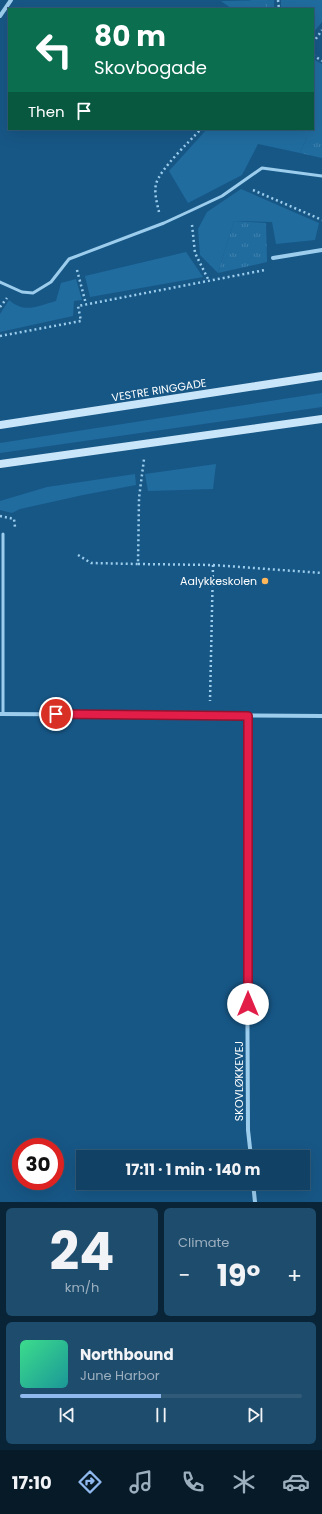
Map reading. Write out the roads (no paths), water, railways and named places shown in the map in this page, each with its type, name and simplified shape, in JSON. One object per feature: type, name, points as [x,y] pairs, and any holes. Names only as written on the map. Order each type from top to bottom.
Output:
[{"type":"main road","name":"VESTRE RINGGADE","points":[[0,425],[322,376]]},
{"type":"main road","points":[[0,464],[322,419]]},
{"type":"street","points":[[0,16],[11,0]]},
{"type":"street","points":[[273,258],[322,250]]},
{"type":"street","points":[[1,714],[322,716]]},
{"type":"street","name":"SKOVLØKKEVEJ","points":[[248,716],[246,743],[248,1130],[250,1150]]},
{"type":"street","points":[[254,1190],[255,1202]]},
{"type":"lane","points":[[0,282],[22,292],[33,293],[51,282],[69,259],[164,223],[222,196],[262,168],[322,176]]},
{"type":"lane","points":[[1,714],[3,534]]},
{"type":"place","name":"Aalykkeskolen","points":[[265,581]]}]
